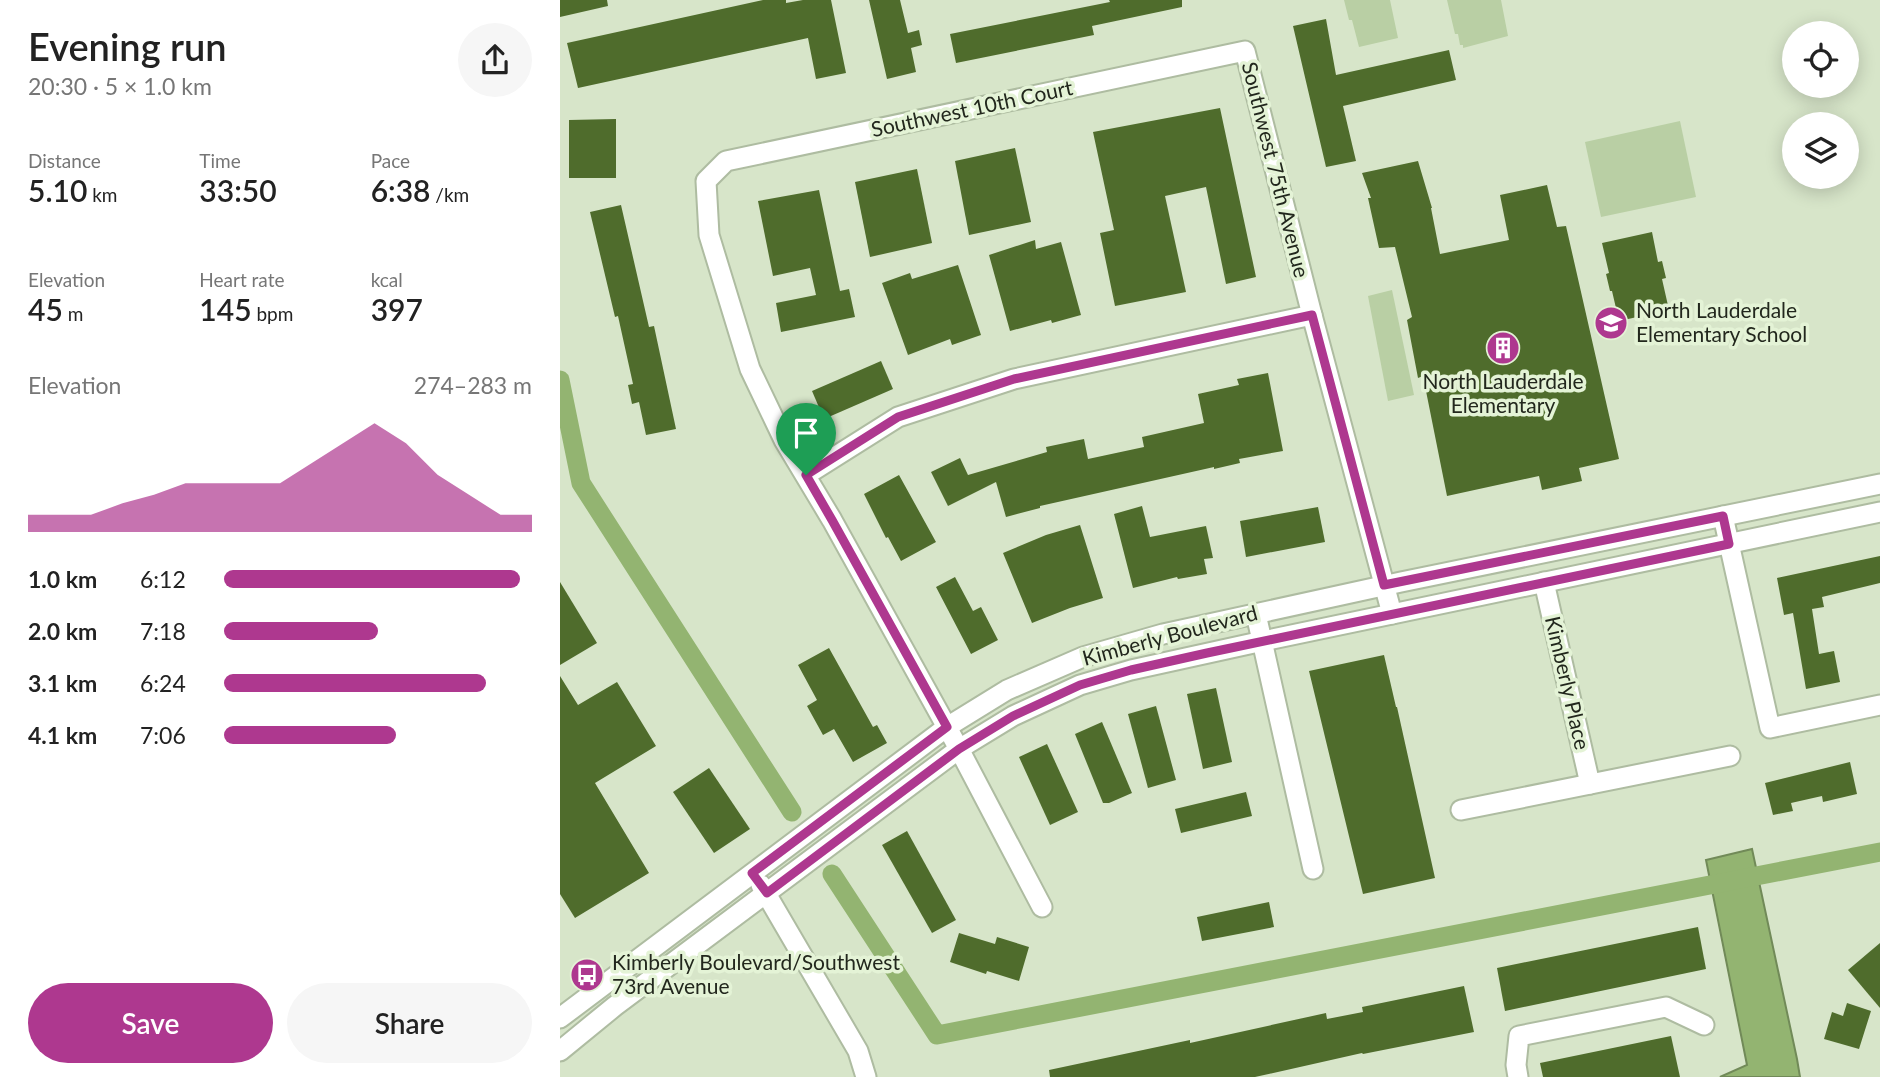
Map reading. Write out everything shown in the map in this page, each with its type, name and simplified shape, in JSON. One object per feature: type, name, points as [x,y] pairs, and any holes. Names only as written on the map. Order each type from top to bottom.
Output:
[{"type":"street","name":"Southwest 10th Court","points":[[806,475],[784,440],[750,369],[709,235],[706,181],[726,161],[1245,51]]},
{"type":"street","name":"Southwest 75th Avenue","points":[[1245,51],[1392,614]]},
{"type":"street","points":[[1042,907],[947,727],[806,475],[898,417],[1014,379],[1312,315]]},
{"type":"street","name":"Kimberly Boulevard","points":[[560,1018],[947,727],[1007,690],[1083,657],[1163,634],[1384,585],[1880,484]]},
{"type":"street","points":[[1815,526],[1834,513],[1880,503]]},
{"type":"street","name":"Kimberly Boulevard","points":[[560,1051],[604,1014],[959,749],[1013,716],[1080,685],[1131,670],[1263,641],[1880,512]]},
{"type":"street","points":[[1723,516],[1770,728],[1880,705]]},
{"type":"street","name":"Kimberly Place","points":[[1544,582],[1590,784]]},
{"type":"street","points":[[1256,614],[1313,869]]},
{"type":"street","points":[[1461,810],[1730,756]]},
{"type":"street","points":[[752,873],[767,893],[858,1051],[866,1077]]},
{"type":"street","points":[[1518,1077],[1518,1035],[1666,1007],[1704,1026]]},
{"type":"shaded area","points":[[1344,0],[1390,0],[1398,38],[1359,47]]},
{"type":"shaded area","points":[[1447,0],[1501,0],[1508,36],[1463,48],[1458,34],[1455,34]]},
{"type":"shaded area","points":[[1680,121],[1696,197],[1601,217],[1585,142]]},
{"type":"shaded area","points":[[1392,290],[1414,395],[1388,401],[1368,296]]},
{"type":"shaded area","points":[[1752,849],[1800,1077],[1720,1077],[1747,1065],[1706,860]]},
{"type":"building","points":[[560,0],[607,0],[608,6],[560,17]]},
{"type":"building","points":[[763,0],[786,0],[786,3],[831,0],[846,73],[816,79],[808,38],[578,88],[567,43]]},
{"type":"building","points":[[869,0],[900,0],[908,33],[919,30],[922,45],[911,48],[916,72],[887,79]]},
{"type":"building","points":[[1109,0],[1182,0],[1182,7],[1092,26],[1094,35],[956,63],[950,34],[1110,2]]},
{"type":"building","points":[[1326,19],[1336,75],[1449,50],[1456,80],[1343,106],[1356,161],[1326,167],[1293,26]]},
{"type":"building","points":[[1220,108],[1256,277],[1226,284],[1206,187],[1165,196],[1186,292],[1115,306],[1100,233],[1114,230],[1093,132]]},
{"type":"building","points":[[616,119],[616,178],[569,178],[569,120]]},
{"type":"building","points":[[1015,148],[1031,222],[969,235],[955,161]]},
{"type":"building","name":"North Lauderdale Elementary","points":[[1418,161],[1432,208],[1440,254],[1509,240],[1500,195],[1547,185],[1557,227],[1566,226],[1619,459],[1579,468],[1582,481],[1542,490],[1539,476],[1447,496],[1423,376],[1418,378],[1407,320],[1412,317],[1395,247],[1379,248],[1368,198],[1371,198],[1362,173]]},
{"type":"building","points":[[917,169],[932,243],[870,257],[855,182]]},
{"type":"building","points":[[819,190],[840,291],[849,289],[855,317],[781,332],[776,303],[816,295],[810,268],[773,276],[758,201]]},
{"type":"building","points":[[621,205],[649,327],[654,326],[676,429],[646,435],[639,402],[632,404],[628,385],[633,384],[590,212]]},
{"type":"building","name":"North Lauderdale Elementary","points":[[1652,232],[1658,262],[1662,261],[1666,278],[1662,279],[1669,310],[1619,321],[1606,274],[1609,273],[1602,243]]},
{"type":"building","points":[[1035,240],[1036,249],[1061,242],[1081,315],[1010,331],[989,255]]},
{"type":"building","points":[[958,265],[981,335],[952,345],[950,339],[908,355],[882,283],[910,273],[912,279]]},
{"type":"building","points":[[881,361],[893,389],[824,419],[812,391]]},
{"type":"building","points":[[1268,373],[1283,451],[1239,459],[1240,463],[1214,469],[1040,506],[1006,517],[996,482],[948,506],[931,472],[960,458],[968,475],[1047,452],[1046,447],[1084,439],[1088,459],[1144,447],[1142,437],[1204,423],[1198,394],[1239,385],[1237,379]]},
{"type":"building","points":[[899,475],[936,542],[901,561],[864,494]]},
{"type":"building","points":[[1142,506],[1150,537],[1206,526],[1213,558],[1204,559],[1207,574],[1177,577],[1133,588],[1114,514]]},
{"type":"building","points":[[1318,507],[1325,542],[1246,557],[1240,521]]},
{"type":"building","points":[[1080,525],[1103,598],[1032,623],[1003,553],[1046,535]]},
{"type":"building","points":[[1880,556],[1880,583],[1822,597],[1824,607],[1812,609],[1819,654],[1834,651],[1840,682],[1806,689],[1793,613],[1784,615],[1777,578]]},
{"type":"building","points":[[955,577],[973,611],[981,607],[998,640],[971,654],[936,587]]},
{"type":"building","points":[[560,582],[597,643],[560,665]]},
{"type":"building","points":[[829,648],[873,727],[877,725],[887,743],[853,762],[834,729],[823,735],[807,706],[817,700],[798,665]]},
{"type":"building","points":[[1384,655],[1435,878],[1363,894],[1309,671]]},
{"type":"building","points":[[560,676],[578,705],[617,682],[656,746],[595,783],[649,873],[575,918],[560,894]]},
{"type":"building","points":[[1216,688],[1232,762],[1203,769],[1187,694]]},
{"type":"building","points":[[1156,706],[1176,780],[1148,788],[1128,714]]},
{"type":"building","points":[[1102,722],[1132,793],[1109,803],[1103,803],[1075,734]]},
{"type":"building","points":[[1047,744],[1078,812],[1050,825],[1019,757]]},
{"type":"building","points":[[1850,762],[1857,794],[1823,802],[1822,796],[1791,803],[1793,811],[1773,815],[1765,783]]},
{"type":"building","points":[[709,768],[750,829],[714,853],[673,792]]},
{"type":"building","points":[[1246,792],[1252,816],[1181,833],[1175,809]]},
{"type":"building","points":[[907,831],[956,920],[932,933],[882,845]]},
{"type":"building","points":[[1269,902],[1274,927],[1202,941],[1197,917]]},
{"type":"building","points":[[1698,927],[1706,969],[1505,1011],[1497,968]]},
{"type":"building","points":[[959,933],[995,944],[997,937],[1029,947],[1019,981],[950,962]]},
{"type":"building","points":[[1880,943],[1880,1008],[1848,970]]},
{"type":"building","points":[[1464,986],[1474,1032],[1255,1077],[1050,1077],[1049,1070],[1326,1013],[1327,1019],[1363,1012],[1362,1007]]},
{"type":"building","points":[[1847,1003],[1871,1011],[1859,1049],[1824,1039],[1832,1012],[1843,1016]]},
{"type":"building","points":[[1671,1036],[1680,1077],[1543,1077],[1540,1063]]},
{"type":"waterway","points":[[560,380],[581,483],[792,812]]},
{"type":"waterway","points":[[832,874],[937,1035],[1880,852]]},
{"type":"place","name":"North Lauderdale Elementary School","points":[[1611,323]]},
{"type":"place","name":"North Lauderdale Elementary","points":[[1503,348]]},
{"type":"place","name":"Kimberly Boulevard/Southwest 73rd Avenue","points":[[587,975]]},
{"type":"route","points":[[1312,315],[1384,585],[1723,516],[1729,544],[1207,653],[1080,685],[1013,716],[959,749],[767,893],[752,873],[947,727],[806,475],[898,417],[1014,379],[1312,315]]}]
